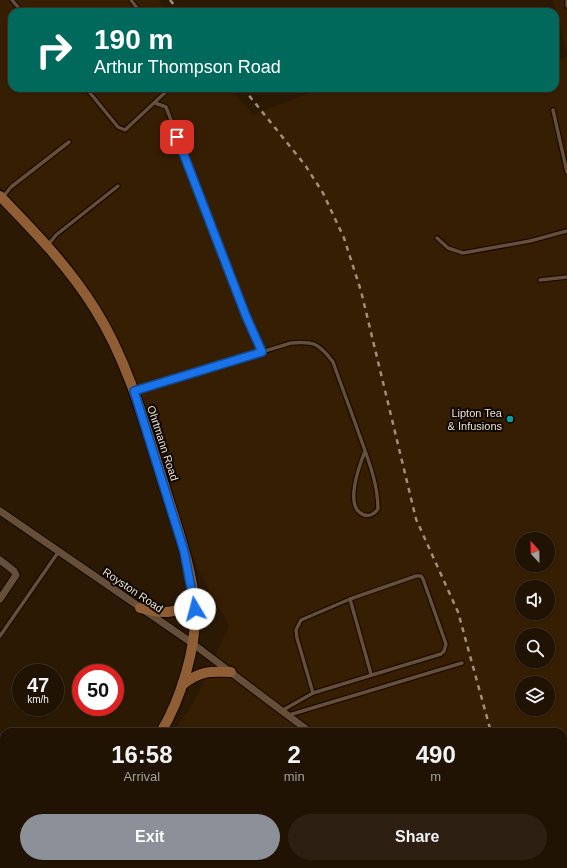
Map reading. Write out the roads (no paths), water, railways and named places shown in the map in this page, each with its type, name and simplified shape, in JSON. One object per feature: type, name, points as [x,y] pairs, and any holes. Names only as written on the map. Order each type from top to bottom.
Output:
[{"type":"main road","name":"Ohrtmann Road","points":[[1,197],[48,246],[96,309],[116,349],[134,391],[184,551],[195,609],[192,643],[182,684],[169,718],[163,728]]},
{"type":"main road","points":[[140,608],[164,613],[175,610],[185,605],[192,591]]},
{"type":"main road","points":[[182,684],[203,672],[231,672]]},
{"type":"street","name":"Royston Road","points":[[0,511],[192,643],[305,728]]},
{"type":"street","points":[[0,560],[14,571],[16,575],[0,599]]},
{"type":"lane","points":[[12,0],[19,8]]},
{"type":"lane","points":[[567,1],[567,6]]},
{"type":"lane","points":[[89,92],[122,130],[128,129],[166,92]]},
{"type":"lane","points":[[156,103],[166,107],[246,316],[262,352]]},
{"type":"lane","points":[[553,110],[567,172]]},
{"type":"lane","points":[[1,197],[11,187],[69,142]]},
{"type":"lane","points":[[48,246],[56,235],[118,186]]},
{"type":"lane","points":[[437,238],[448,248],[463,253],[530,241],[567,232]]},
{"type":"lane","points":[[540,280],[567,277]]},
{"type":"lane","points":[[134,391],[291,343],[309,341],[325,350],[333,362],[365,451],[378,492],[378,509],[373,514],[368,515],[363,515],[357,509],[353,493],[365,451]]},
{"type":"lane","points":[[0,636],[59,551]]},
{"type":"lane","points":[[282,711],[313,693],[371,674],[441,654],[444,651],[446,644],[421,576],[416,576],[350,599],[304,617],[298,623],[297,638],[313,693]]},
{"type":"lane","points":[[350,599],[371,674]]},
{"type":"lane","points":[[288,715],[462,663]]},
{"type":"railway","points":[[170,0],[177,8]]},
{"type":"railway","points":[[246,92],[305,165],[323,193],[344,238],[361,291],[416,519],[458,612],[490,728]]},
{"type":"place","name":"Lipton Tea & Infusions","points":[[510,419]]}]
